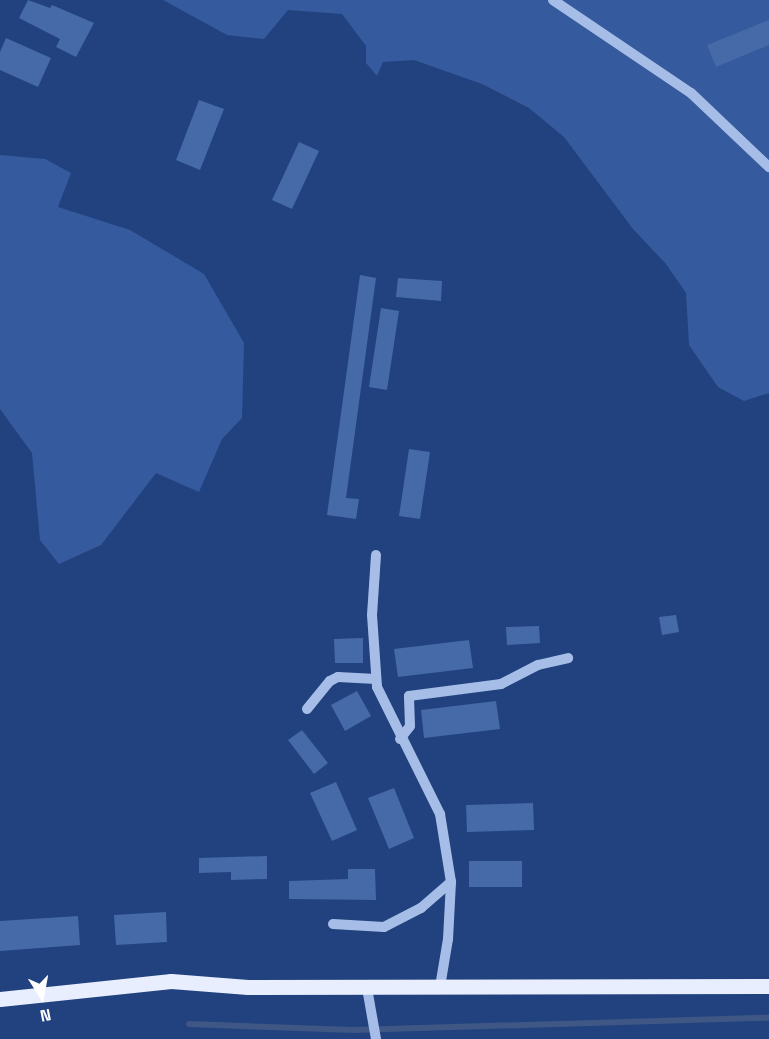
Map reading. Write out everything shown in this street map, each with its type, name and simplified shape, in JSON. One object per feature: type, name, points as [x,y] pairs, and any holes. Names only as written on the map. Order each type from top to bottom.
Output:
[{"type":"main road","points":[[0,999],[171,981],[248,987],[367,988],[769,986]]},
{"type":"street","points":[[553,0],[691,93],[769,167]]},
{"type":"street","points":[[376,555],[372,615],[376,679],[386,711],[440,814],[451,882],[448,939],[440,987]]},
{"type":"street","points":[[400,739],[410,726],[409,696],[501,684],[538,665],[568,658]]},
{"type":"street","points":[[307,709],[330,681],[338,677],[376,679]]},
{"type":"street","points":[[333,924],[384,927],[421,908],[451,882]]},
{"type":"street","points":[[367,988],[376,1039]]},
{"type":"shaded area","points":[[163,0],[769,0],[769,393],[744,401],[718,387],[689,345],[686,293],[666,264],[633,229],[564,137],[529,108],[482,84],[414,60],[383,62],[377,76],[366,63],[366,46],[342,14],[288,10],[264,39],[227,35]]},
{"type":"shaded area","points":[[0,155],[45,159],[71,173],[58,207],[130,230],[204,274],[244,343],[242,418],[222,439],[199,492],[156,473],[101,545],[59,564],[40,540],[32,453],[0,409]]},
{"type":"building","points":[[28,0],[50,8],[52,5],[94,23],[76,57],[56,47],[60,39],[19,18]]},
{"type":"building","points":[[769,20],[769,45],[716,67],[707,45]]},
{"type":"building","points":[[6,38],[51,58],[38,87],[0,70],[0,52]]},
{"type":"building","points":[[199,100],[224,109],[200,170],[176,160]]},
{"type":"building","points":[[299,142],[319,151],[292,209],[272,200]]},
{"type":"building","points":[[360,275],[376,278],[346,498],[359,499],[356,519],[327,515]]},
{"type":"building","points":[[398,278],[442,281],[441,301],[396,297]]},
{"type":"building","points":[[381,308],[399,311],[387,390],[369,387]]},
{"type":"building","points":[[409,449],[430,452],[420,519],[399,516]]},
{"type":"building","points":[[676,615],[679,632],[662,635],[659,617]]},
{"type":"building","points":[[539,626],[540,643],[507,645],[506,627]]},
{"type":"building","points":[[363,638],[363,663],[335,663],[334,639]]},
{"type":"building","points":[[469,640],[473,668],[398,677],[394,649]]},
{"type":"building","points":[[357,691],[371,716],[345,731],[331,705]]},
{"type":"building","points":[[496,701],[500,729],[424,738],[421,710]]},
{"type":"building","points":[[302,730],[328,763],[314,774],[288,740]]},
{"type":"building","points":[[336,782],[357,830],[332,841],[310,793]]},
{"type":"building","points":[[394,788],[414,838],[389,849],[368,798]]},
{"type":"building","points":[[533,803],[534,830],[467,832],[466,805]]},
{"type":"building","points":[[267,856],[267,879],[231,880],[231,872],[199,873],[199,858]]},
{"type":"building","points":[[469,861],[522,861],[522,887],[469,887]]},
{"type":"building","points":[[348,869],[375,869],[376,900],[289,899],[289,881],[348,879]]},
{"type":"building","points":[[166,912],[167,942],[116,945],[114,915]]},
{"type":"building","points":[[78,916],[80,945],[0,951],[0,921]]},
{"type":"waterway","points":[[189,1024],[354,1030],[769,1018]]}]
